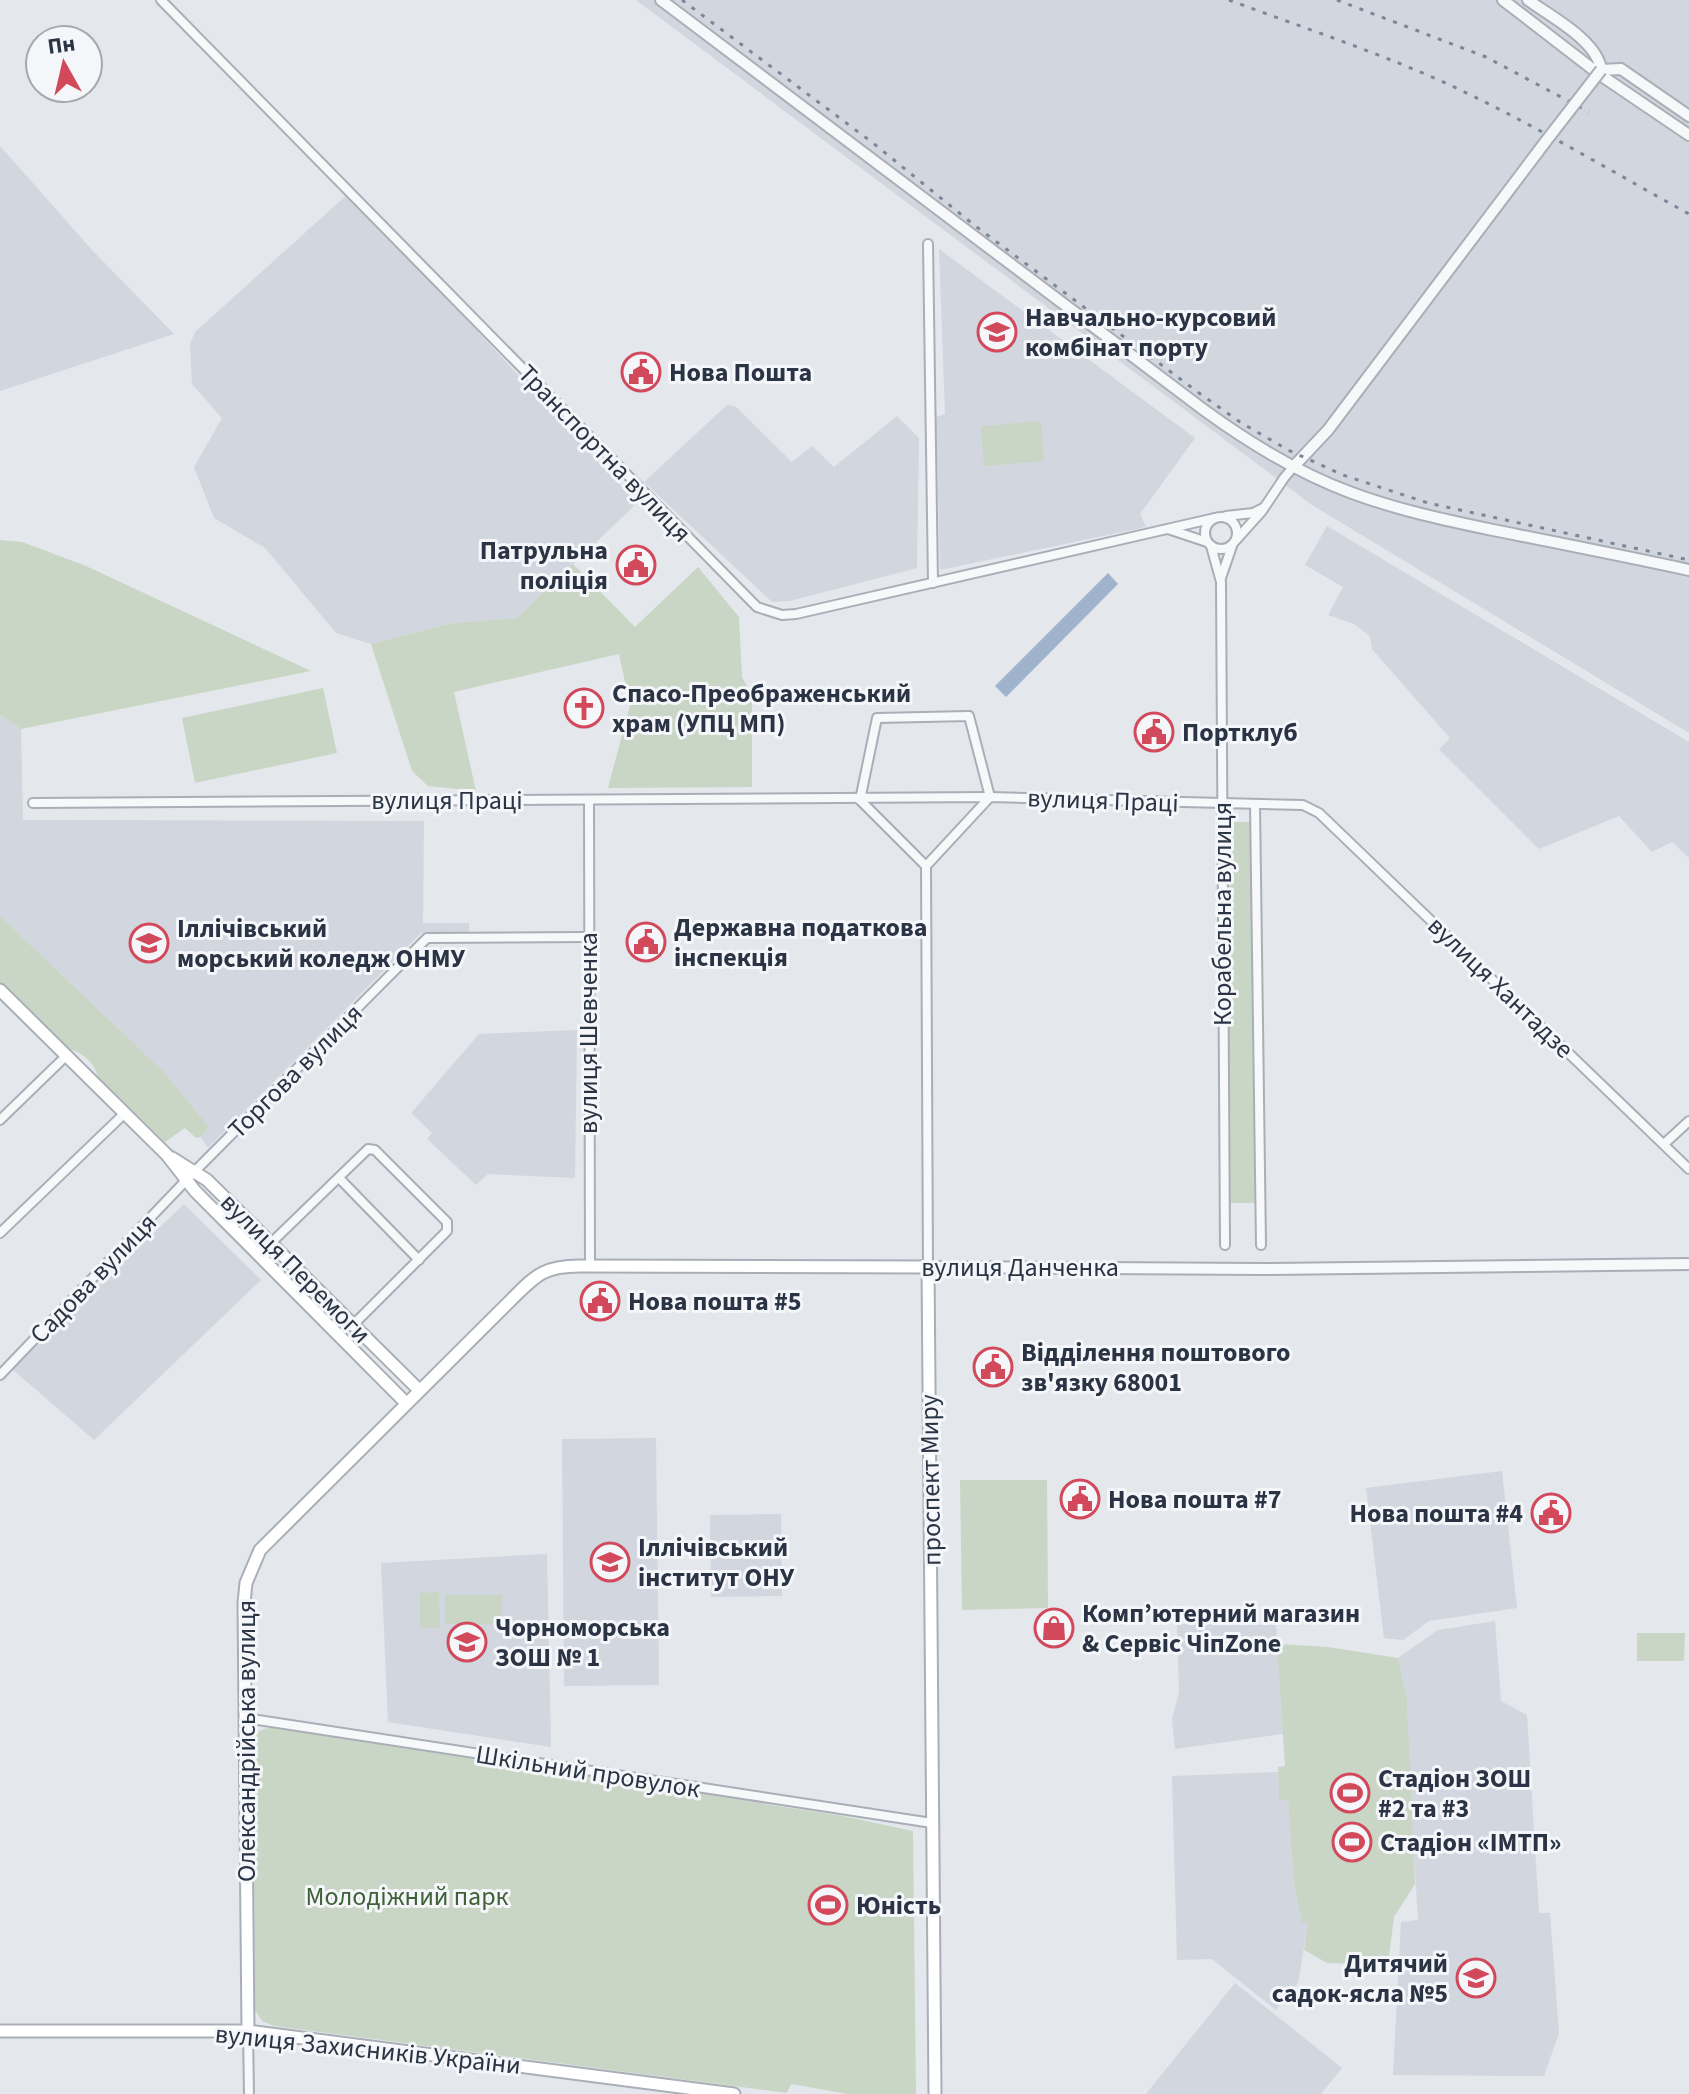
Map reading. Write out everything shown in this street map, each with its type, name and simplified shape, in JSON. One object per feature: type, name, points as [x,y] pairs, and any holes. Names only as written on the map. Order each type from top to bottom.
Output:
[{"type":"main road","name":"вулиця Перемоги","points":[[0,990],[167,1155],[186,1181],[406,1403]]},
{"type":"main road","name":"вулиця Перемоги","points":[[167,1155],[195,1171],[419,1390]]},
{"type":"main road","name":"вулиця Данченка","points":[[406,1403],[537,1275],[563,1266],[928,1267]]},
{"type":"main road","name":"проспект Миру","points":[[928,1267],[935,2094]]},
{"type":"main road","name":"Олександрійська вулиця","points":[[248,2031],[246,1583],[260,1550],[406,1403]]},
{"type":"main road","name":"вулиця Захисників України","points":[[0,2031],[248,2031],[734,2094]]},
{"type":"street","name":"Транспортна вулиця","points":[[161,0],[757,607],[769,612],[796,614],[1217,517],[1253,513],[1267,505]]},
{"type":"street","points":[[661,0],[1214,417],[1295,465],[1349,492],[1389,505],[1689,570]]},
{"type":"street","points":[[1503,0],[1599,74],[1689,135]]},
{"type":"street","points":[[1164,529],[1222,550],[1234,543],[1267,505],[1284,478],[1328,430],[1601,70],[1592,47],[1528,0]]},
{"type":"street","points":[[1601,70],[1621,69],[1689,116]]},
{"type":"street","points":[[928,244],[933,583]]},
{"type":"street","points":[[1217,517],[1227,518],[1237,529],[1221,582],[1205,530],[1217,517]]},
{"type":"street","name":"Корабельна вулиця","points":[[1221,582],[1225,1245]]},
{"type":"street","points":[[969,716],[990,797],[926,866],[860,800],[877,718],[969,716]]},
{"type":"street","name":"вулиця Праці","points":[[33,803],[990,797],[1311,807]]},
{"type":"street","name":"вулиця Шевченка","points":[[589,800],[590,1266]]},
{"type":"street","name":"Корабельна вулиця","points":[[1255,804],[1261,1245]]},
{"type":"street","name":"вулиця Хантадзе","points":[[1311,807],[1689,1169]]},
{"type":"street","name":"проспект Миру","points":[[926,866],[928,1267]]},
{"type":"street","name":"Торгова вулиця","points":[[186,1181],[427,938],[587,937]]},
{"type":"street","points":[[0,1120],[66,1056]]},
{"type":"street","points":[[0,1233],[125,1113]]},
{"type":"street","points":[[1664,1144],[1689,1121]]},
{"type":"street","points":[[271,1243],[372,1148],[447,1222],[447,1231],[353,1325]]},
{"type":"street","points":[[339,1178],[419,1260]]},
{"type":"street","name":"Садова вулиця","points":[[0,1375],[186,1181]]},
{"type":"street","name":"вулиця Данченка","points":[[928,1267],[1262,1269],[1689,1264]]},
{"type":"street","name":"Шкільний провулок","points":[[245,1718],[932,1823]]},
{"type":"street","name":"Олександрійська вулиця","points":[[248,2031],[249,2094]]},
{"type":"shaded area","points":[[636,0],[1689,0],[1689,733],[1312,505]]},
{"type":"shaded area","points":[[0,146],[92,250],[174,334],[0,391]]},
{"type":"shaded area","points":[[349,193],[637,503],[517,618],[452,623],[371,644],[336,633],[265,548],[214,518],[194,467],[222,418],[192,384],[190,344],[195,332]]},
{"type":"shaded area","name":"Навчально-курсовий комбінат порту","points":[[939,249],[1195,438],[1140,514],[1146,527],[940,570],[936,417],[945,414]]},
{"type":"shaded area","points":[[727,405],[735,406],[792,462],[812,446],[834,467],[897,416],[919,438],[917,568],[790,601],[772,602],[644,482]]},
{"type":"shaded area","points":[[1327,526],[1689,742],[1689,858],[1672,842],[1652,852],[1619,816],[1539,849],[1439,749],[1450,738],[1372,649],[1370,636],[1354,624],[1328,615],[1343,587],[1305,565]]},
{"type":"shaded area","points":[[0,715],[21,729],[23,820],[424,821],[423,923],[469,923],[469,932],[421,933],[208,1148],[201,1137],[209,1127],[164,1072],[0,916]]},
{"type":"shaded area","points":[[577,1030],[575,1178],[488,1174],[476,1185],[427,1139],[432,1133],[411,1113],[479,1034]]},
{"type":"shaded area","points":[[184,1204],[261,1280],[94,1440],[12,1369]]},
{"type":"shaded area","name":"Іллічівський інститут ОНУ","points":[[656,1438],[659,1685],[564,1686],[562,1439]]},
{"type":"shaded area","points":[[1502,1471],[1517,1608],[1429,1621],[1403,1640],[1384,1638],[1366,1488]]},
{"type":"shaded area","points":[[781,1514],[782,1596],[711,1597],[710,1515]]},
{"type":"shaded area","name":"Чорноморська ЗОШ № 1","points":[[547,1554],[551,1747],[388,1722],[381,1563]]},
{"type":"shaded area","points":[[1495,1621],[1501,1701],[1527,1715],[1539,1913],[1550,1913],[1559,2033],[1544,2076],[1393,2075],[1401,1922],[1418,1920],[1407,1699],[1398,1658],[1438,1630]]},
{"type":"shaded area","points":[[1177,1624],[1276,1625],[1283,1734],[1175,1749],[1172,1719],[1179,1692]]},
{"type":"shaded area","points":[[1278,1772],[1280,1799],[1288,1799],[1294,1884],[1302,1921],[1308,1923],[1298,1983],[1276,2010],[1212,1959],[1177,1960],[1172,1776]]},
{"type":"shaded area","points":[[1235,1983],[1342,2068],[1321,2094],[1146,2094]]},
{"type":"green space","points":[[1041,421],[1044,461],[984,466],[981,426]]},
{"type":"green space","points":[[0,540],[22,542],[86,566],[311,671],[21,729],[0,715]]},
{"type":"green space","points":[[573,564],[635,627],[698,567],[739,617],[742,677],[752,695],[752,787],[608,788],[630,705],[619,654],[454,692],[476,791],[428,786],[412,771],[371,644],[452,623],[517,618]]},
{"type":"green space","points":[[323,688],[337,753],[195,783],[182,718]]},
{"type":"green space","points":[[1225,822],[1252,822],[1256,1203],[1229,1203]]},
{"type":"green space","points":[[0,916],[164,1072],[209,1127],[201,1137],[196,1138],[185,1128],[165,1142],[98,1077],[88,1059],[69,1049],[0,982]]},
{"type":"green space","points":[[960,1480],[1047,1480],[1048,1608],[962,1610]]},
{"type":"green space","points":[[439,1592],[440,1628],[420,1628],[420,1593]]},
{"type":"green space","points":[[445,1595],[502,1595],[502,1624],[445,1624]]},
{"type":"green space","points":[[1637,1633],[1685,1633],[1684,1661],[1637,1661]]},
{"type":"green space","name":"Стадіон «ІМТП»","points":[[1277,1644],[1328,1647],[1398,1658],[1407,1699],[1415,1884],[1394,1917],[1389,1956],[1383,1964],[1327,1963],[1304,1950],[1308,1923],[1302,1922],[1294,1884],[1288,1800],[1279,1800],[1278,1767],[1285,1766]]},
{"type":"green space","name":"Молодіжний парк","points":[[270,1727],[843,1816],[913,1831],[916,2094],[848,2094],[791,2084],[787,2093],[274,2026],[262,2021],[255,2010],[253,1741],[259,1731]]},
{"type":"water","points":[[1108,573],[1118,584],[1006,697],[995,686]]},
{"type":"railway","points":[[682,0],[873,143],[974,225],[1199,393],[1288,450],[1343,475],[1428,503],[1689,560]]},
{"type":"railway","points":[[1229,0],[1452,86],[1689,214]]},
{"type":"railway","points":[[1337,0],[1486,57],[1589,112]]},
{"type":"place","name":"Навчально-курсовий комбінат порту","points":[[997,332]]},
{"type":"place","name":"Нова Пошта","points":[[641,372]]},
{"type":"place","name":"Патрульна поліція","points":[[636,565]]},
{"type":"place","name":"Спасо-Преображенський храм (УПЦ МП)","points":[[584,708]]},
{"type":"place","name":"Портклуб","points":[[1154,732]]},
{"type":"place","name":"Державна податкова інспекція","points":[[646,942]]},
{"type":"place","name":"Іллічівський морський коледж ОНМУ","points":[[149,943]]},
{"type":"place","name":"Нова пошта #5","points":[[600,1301]]},
{"type":"place","name":"Відділення поштового зв'язку 68001","points":[[993,1367]]},
{"type":"place","name":"Нова пошта #7","points":[[1080,1499]]},
{"type":"place","name":"Нова пошта #4","points":[[1551,1513]]},
{"type":"place","name":"Іллічівський інститут ОНУ","points":[[610,1562]]},
{"type":"place","name":"Комп’ютерний магазин & Сервіс ЧіпZone","points":[[1054,1628]]},
{"type":"place","name":"Чорноморська ЗОШ № 1","points":[[467,1642]]},
{"type":"place","name":"Стадіон ЗОШ #2 та #3","points":[[1350,1793]]},
{"type":"place","name":"Стадіон «ІМТП»","points":[[1352,1842]]},
{"type":"place","name":"Юність","points":[[828,1905]]},
{"type":"place","name":"Дитячий садок-ясла №5","points":[[1476,1978]]}]
